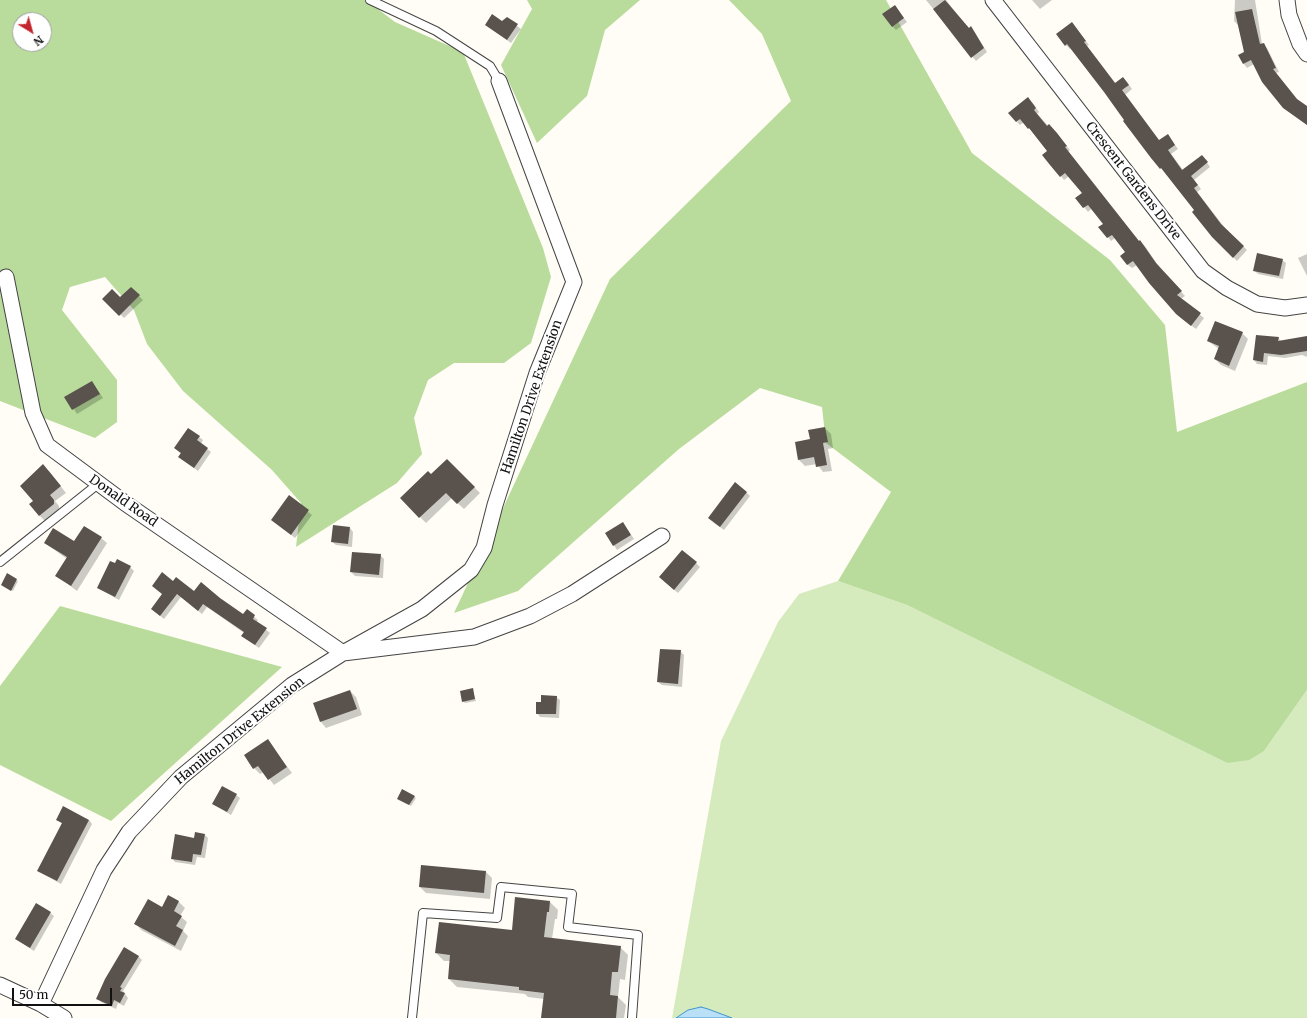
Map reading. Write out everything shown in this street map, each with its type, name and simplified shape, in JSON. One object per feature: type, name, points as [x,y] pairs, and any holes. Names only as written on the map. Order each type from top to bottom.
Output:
[{"type":"street","name":"Crescent Gardens Drive","points":[[993,0],[1203,271],[1227,288],[1256,304],[1286,308],[1307,305]]},
{"type":"street","points":[[1287,0],[1289,15],[1300,44],[1307,54]]},
{"type":"street","name":"Hamilton Drive Extension","points":[[41,1004],[104,870],[129,832],[181,777],[292,685],[343,653],[422,609],[471,570],[484,548],[499,492],[538,373],[574,282],[499,81]]},
{"type":"street","name":"Donald Road","points":[[6,277],[33,413],[47,445],[98,484],[343,653]]},
{"type":"street","name":"Hamilton Drive Extension","points":[[343,653],[474,637],[530,616],[572,594],[662,536]]},
{"type":"street","points":[[0,985],[41,1004],[64,1018]]},
{"type":"lane","points":[[370,0],[436,31],[490,66],[499,81]]},
{"type":"lane","points":[[0,562],[98,484]]},
{"type":"lane","points":[[412,1018],[423,913],[497,918],[501,887],[572,894],[568,927],[638,935],[632,1018]]},
{"type":"green space","points":[[0,0],[366,0],[395,22],[463,52],[543,248],[551,277],[531,343],[504,363],[454,363],[428,380],[414,418],[422,454],[397,483],[296,547],[301,503],[272,470],[183,391],[147,344],[134,310],[105,277],[70,287],[62,310],[117,380],[117,422],[95,438],[0,401]]},
{"type":"green space","points":[[527,0],[640,0],[605,30],[587,96],[537,143],[501,65],[532,9]]},
{"type":"green space","points":[[729,0],[886,0],[972,153],[1110,260],[1165,325],[1177,432],[1307,382],[1307,690],[1264,751],[1249,760],[1227,763],[907,605],[838,581],[891,492],[826,443],[822,407],[760,388],[679,449],[518,591],[454,613],[610,279],[791,101],[762,34]]},
{"type":"green space","points":[[838,581],[907,605],[1227,763],[1264,751],[1307,690],[1307,1018],[672,1018],[721,741],[778,622],[799,594]]},
{"type":"green space","points":[[60,606],[282,667],[111,821],[0,765],[0,686]]},
{"type":"water","points":[[701,1007],[732,1018],[676,1018],[688,1010]]},
{"type":"building","points":[[945,0],[969,28],[971,26],[984,48],[971,58],[933,9]]},
{"type":"building","points":[[895,5],[904,18],[892,27],[882,14]]},
{"type":"building","points":[[1252,9],[1260,44],[1264,43],[1276,68],[1273,69],[1297,99],[1307,106],[1307,125],[1283,108],[1262,82],[1251,60],[1243,64],[1238,55],[1244,52],[1235,12]]},
{"type":"building","points":[[492,14],[502,21],[507,17],[518,24],[507,40],[485,25]]},
{"type":"building","points":[[1072,22],[1086,41],[1084,42],[1115,83],[1123,77],[1129,85],[1122,90],[1159,140],[1168,134],[1175,145],[1168,150],[1182,170],[1202,155],[1208,162],[1191,176],[1198,185],[1194,188],[1221,224],[1244,246],[1233,258],[1212,237],[1192,212],[1194,210],[1161,168],[1160,169],[1151,158],[1123,121],[1124,120],[1104,92],[1067,44],[1065,46],[1056,34]]},
{"type":"building","points":[[1028,97],[1036,108],[1034,110],[1047,126],[1049,124],[1057,133],[1067,146],[1065,147],[1139,241],[1140,240],[1156,263],[1182,291],[1177,295],[1201,313],[1191,326],[1176,314],[1149,283],[1133,261],[1127,265],[1120,256],[1125,252],[1112,235],[1107,238],[1098,227],[1103,224],[1088,205],[1083,208],[1075,198],[1082,193],[1065,173],[1060,177],[1042,155],[1047,151],[1029,128],[1028,129],[1020,119],[1016,122],[1008,113]]},
{"type":"building","points":[[1257,253],[1283,259],[1279,276],[1253,271]]},
{"type":"building","points":[[131,287],[140,295],[119,316],[102,299],[112,289],[120,297]]},
{"type":"building","points":[[1215,321],[1243,332],[1229,366],[1214,359],[1219,346],[1207,341]]},
{"type":"building","points":[[1256,335],[1279,337],[1278,341],[1307,336],[1307,351],[1281,355],[1264,353],[1263,362],[1253,360]]},
{"type":"building","points":[[92,381],[100,394],[72,410],[64,397]]},
{"type":"building","points":[[825,427],[828,442],[823,443],[827,465],[816,467],[814,457],[798,460],[795,442],[810,439],[808,430]]},
{"type":"building","points":[[188,428],[200,436],[197,440],[208,448],[194,468],[178,457],[181,453],[174,448]]},
{"type":"building","points":[[447,459],[475,487],[457,504],[446,493],[419,518],[400,498],[428,471],[431,474]]},
{"type":"building","points":[[43,464],[61,486],[50,495],[54,500],[54,504],[39,516],[29,504],[33,501],[20,486]]},
{"type":"building","points":[[735,482],[747,492],[720,527],[708,518]]},
{"type":"building","points":[[289,495],[309,510],[291,535],[271,520]]},
{"type":"building","points":[[623,522],[631,535],[613,546],[605,533]]},
{"type":"building","points":[[333,525],[350,527],[348,544],[331,542]]},
{"type":"building","points":[[84,526],[102,537],[71,586],[55,576],[67,557],[44,543],[53,528],[74,541]]},
{"type":"building","points":[[682,550],[697,562],[674,590],[659,577]]},
{"type":"building","points":[[352,552],[381,554],[379,575],[350,572]]},
{"type":"building","points":[[117,559],[131,566],[115,597],[97,588],[110,561],[115,563]]},
{"type":"building","points":[[162,572],[173,581],[176,577],[194,591],[201,582],[220,598],[243,614],[247,609],[255,615],[253,619],[267,628],[255,645],[241,636],[244,632],[203,604],[198,611],[177,594],[160,616],[151,609],[162,594],[152,586]]},
{"type":"building","points":[[7,573],[17,579],[11,591],[1,585]]},
{"type":"building","points":[[660,649],[681,650],[678,684],[657,682]]},
{"type":"building","points":[[473,688],[475,699],[462,702],[460,691]]},
{"type":"building","points":[[350,690],[357,709],[320,722],[313,703]]},
{"type":"building","points":[[541,695],[557,696],[556,714],[536,714],[536,702],[541,702]]},
{"type":"building","points":[[268,739],[287,767],[268,780],[258,766],[253,769],[244,755]]},
{"type":"building","points":[[222,786],[237,794],[227,812],[212,804]]},
{"type":"building","points":[[402,789],[415,796],[409,805],[397,799]]},
{"type":"building","points":[[63,806],[89,820],[57,881],[37,871],[62,823],[56,820]]},
{"type":"building","points":[[195,832],[205,834],[201,855],[193,854],[192,862],[171,859],[175,834],[194,838]]},
{"type":"building","points":[[421,865],[486,871],[484,893],[419,887]]},
{"type":"building","points":[[168,895],[179,901],[174,911],[182,916],[176,926],[183,930],[175,946],[134,924],[148,899],[162,907]]},
{"type":"building","points":[[515,897],[550,901],[544,937],[621,946],[618,972],[612,972],[610,995],[618,996],[616,1018],[541,1018],[544,993],[519,990],[519,987],[448,979],[450,955],[435,953],[439,922],[512,930]]},
{"type":"building","points":[[36,903],[51,912],[30,948],[15,939]]},
{"type":"building","points":[[124,947],[139,956],[120,987],[122,988],[120,991],[125,993],[120,1003],[114,1000],[112,1006],[96,999],[105,979]]}]
